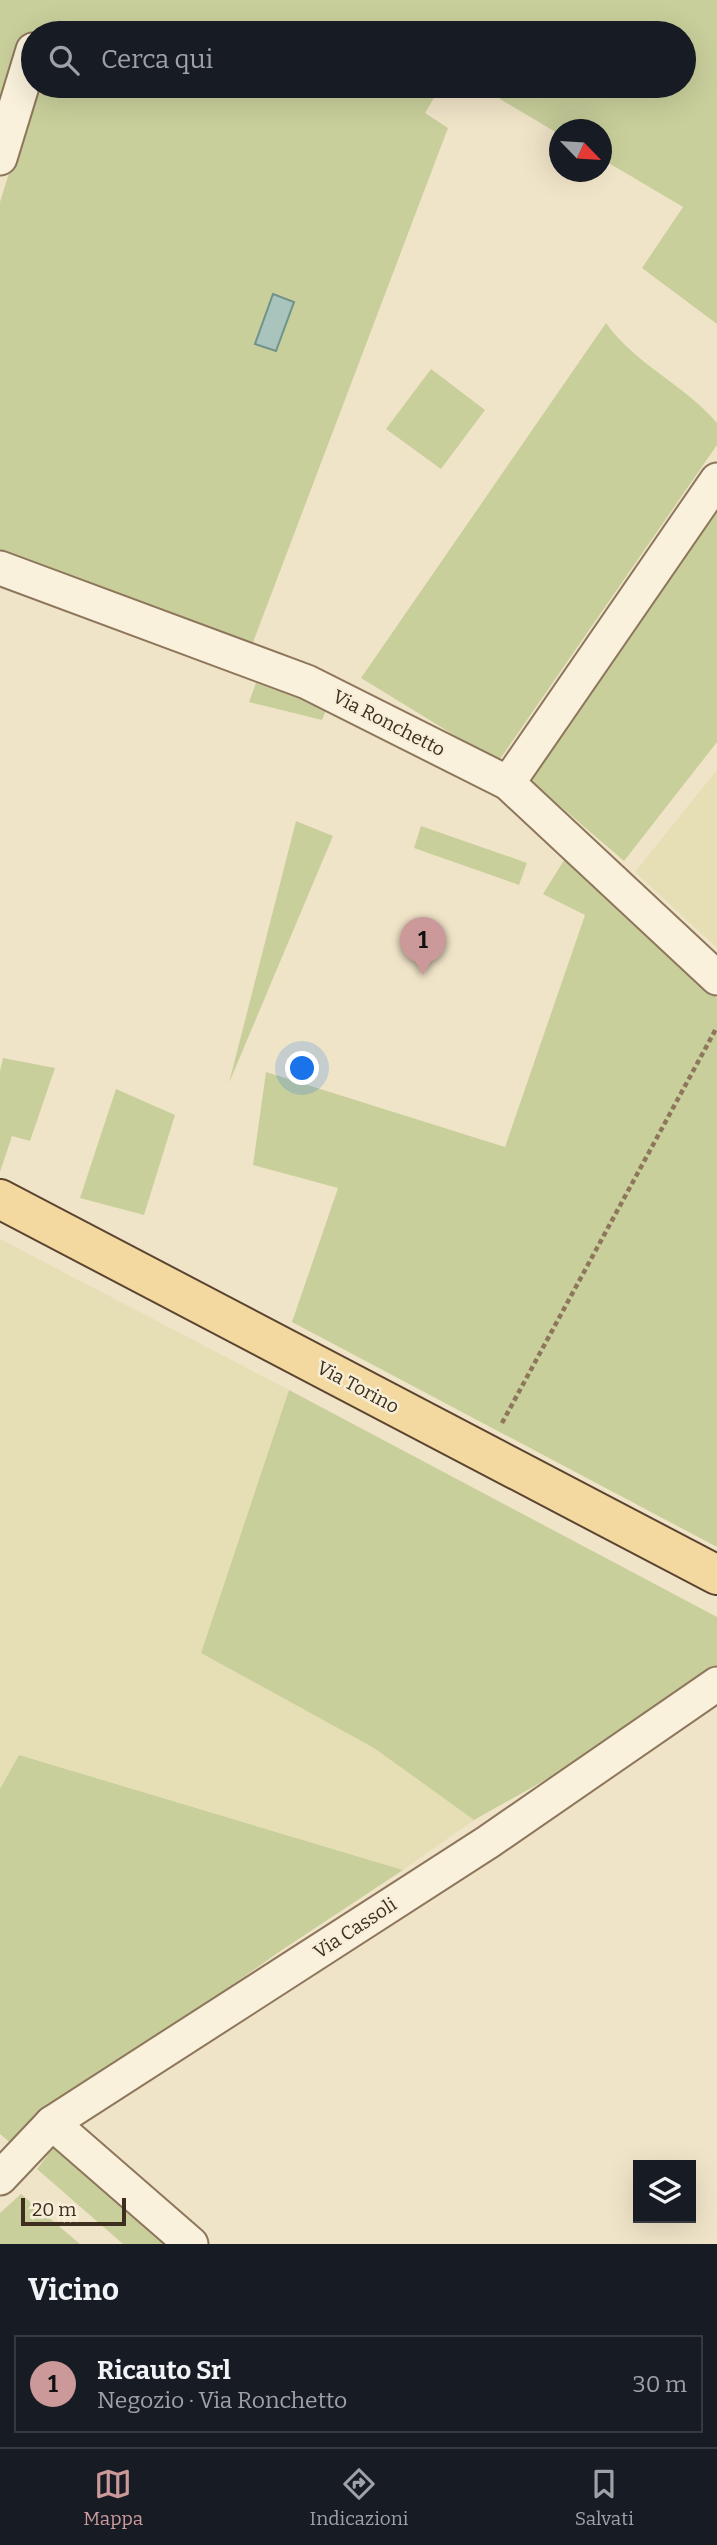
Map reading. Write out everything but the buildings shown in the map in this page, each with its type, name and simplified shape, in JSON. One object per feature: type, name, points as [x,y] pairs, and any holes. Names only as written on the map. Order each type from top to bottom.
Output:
[{"type":"main road","name":"Via Torino","points":[[0,1199],[717,1575]]},
{"type":"street","points":[[0,158],[21,89]]},
{"type":"street","points":[[508,783],[717,480]]},
{"type":"street","name":"Via Ronchetto","points":[[0,568],[307,682],[508,783],[717,978]]},
{"type":"street","name":"Via Cassoli","points":[[0,2178],[52,2123],[488,1842],[717,1684]]},
{"type":"street","points":[[52,2123],[191,2244]]},
{"type":"path","points":[[485,1453],[717,1027]]},
{"type":"shaded area","points":[[717,770],[717,948],[635,872]]},
{"type":"shaded area","points":[[0,1239],[289,1390],[201,1653],[374,1748],[474,1820],[403,1870],[19,1755],[0,1789]]},
{"type":"green space","points":[[0,0],[717,0],[717,324],[642,268],[683,207],[612,165],[612,119],[549,119],[549,128],[500,99],[696,98],[696,21],[21,21],[21,71],[0,105]]},
{"type":"green space","points":[[32,98],[434,98],[425,113],[448,128],[252,645],[0,552],[0,202]]},
{"type":"green space","points":[[606,323],[631,351],[690,397],[717,423],[717,445],[498,762],[361,678]]},
{"type":"green space","points":[[431,369],[485,410],[441,469],[386,429]]},
{"type":"green space","points":[[717,508],[717,742],[624,861],[524,775]]},
{"type":"green space","points":[[256,683],[327,708],[322,720],[249,702]]},
{"type":"green space","points":[[296,821],[333,836],[229,1083]]},
{"type":"green space","points":[[421,826],[527,863],[519,885],[414,848]]},
{"type":"green space","points":[[566,857],[717,998],[717,1547],[292,1322],[338,1188],[253,1165],[266,1072],[505,1147],[585,915],[543,894]]},
{"type":"green space","points":[[3,1058],[55,1068],[30,1141],[12,1136],[0,1172],[0,1071]]},
{"type":"green space","points":[[116,1089],[175,1115],[144,1215],[80,1198]]},
{"type":"green space","points":[[289,1390],[717,1617],[717,1665],[620,1738],[474,1820],[374,1748],[201,1653]]},
{"type":"green space","points":[[19,1755],[403,1870],[201,2007],[69,2092],[12,2144],[0,2134],[0,1789]]},
{"type":"green space","points":[[56,2144],[168,2244],[123,2244],[37,2169]]},
{"type":"green space","points":[[21,2194],[80,2244],[0,2244],[0,2213]]},
{"type":"water","points":[[273,294],[294,302],[276,351],[255,344]]},
{"type":"place","name":"Ricauto Srl","points":[[423,975]]}]
